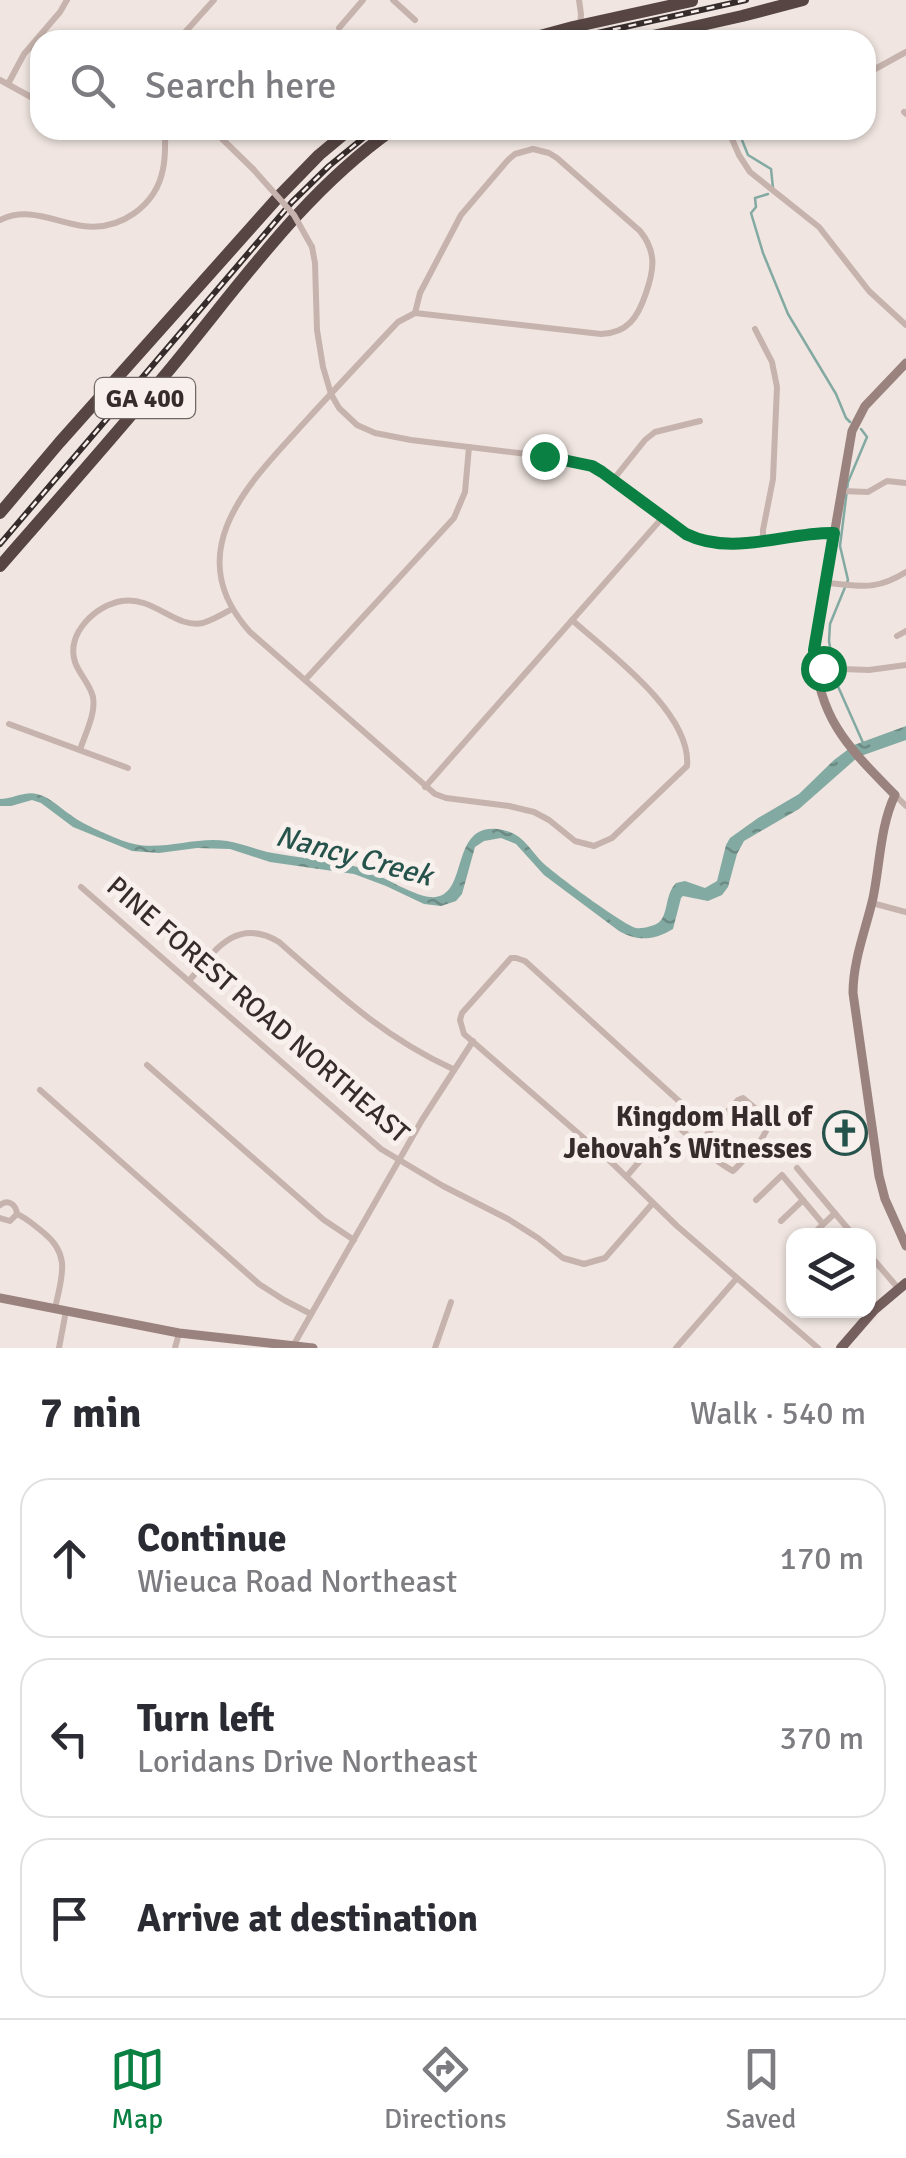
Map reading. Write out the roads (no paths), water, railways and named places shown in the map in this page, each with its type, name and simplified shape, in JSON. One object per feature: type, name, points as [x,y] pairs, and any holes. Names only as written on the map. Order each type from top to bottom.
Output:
[{"type":"highway","points":[[680,30],[802,0]]},
{"type":"highway","points":[[561,30],[694,1]]},
{"type":"highway","name":"GA 400","points":[[0,513],[281,194],[337,140]]},
{"type":"highway","name":"GA 400","points":[[0,566],[164,376],[286,226],[336,174],[379,140]]},
{"type":"main road","points":[[841,1348],[874,1310],[902,1286]]},
{"type":"street","points":[[45,30],[66,0]]},
{"type":"street","points":[[187,30],[214,0]]},
{"type":"street","points":[[340,28],[363,0]]},
{"type":"street","points":[[394,0],[416,20]]},
{"type":"street","points":[[579,0],[580,30]]},
{"type":"street","points":[[8,84],[30,47]]},
{"type":"street","points":[[876,68],[906,52]]},
{"type":"street","points":[[0,80],[30,96]]},
{"type":"street","points":[[0,220],[32,214],[96,227],[127,218],[146,204],[158,184],[164,165],[165,140]]},
{"type":"street","points":[[223,140],[294,215],[312,247],[319,346],[331,394],[347,418],[368,430],[411,440],[544,456],[585,465],[686,534],[701,540],[763,542],[834,533]]},
{"type":"street","points":[[732,140],[750,172],[819,227],[869,291],[906,325]]},
{"type":"street","points":[[416,313],[420,293],[461,216],[507,161],[524,150],[541,150],[557,158],[640,231],[652,252],[652,274],[640,312],[629,325],[614,333],[416,313],[398,322],[248,486],[227,523],[220,548],[222,581],[232,610],[250,632],[425,787],[446,798],[534,812],[574,842],[594,846],[612,838],[687,766],[688,760],[681,734],[666,707],[572,620]]},
{"type":"street","points":[[755,330],[772,362],[777,387],[773,479],[763,542]]},
{"type":"street","points":[[906,363],[875,393],[857,419],[848,444],[845,491],[816,635],[822,700],[838,732],[906,806]]},
{"type":"street","points":[[612,480],[655,432],[700,421]]},
{"type":"street","points":[[305,680],[454,518],[465,492],[469,447]]},
{"type":"street","points":[[845,491],[868,492],[887,481],[906,483]]},
{"type":"street","points":[[425,787],[663,517]]},
{"type":"street","points":[[829,583],[856,588],[906,572]]},
{"type":"street","points":[[80,750],[93,704],[73,649],[76,635],[88,619],[123,600],[145,602],[192,624],[232,610]]},
{"type":"street","points":[[897,636],[906,631]]},
{"type":"street","points":[[819,668],[869,670],[906,665]]},
{"type":"street","points":[[10,724],[128,768]]},
{"type":"street","points":[[895,795],[888,812],[877,904],[854,975],[854,1008],[879,1176],[885,1200],[906,1246]]},
{"type":"street","name":"PINE FOREST ROAD NORTHEAST","points":[[81,887],[350,1123],[400,1162],[508,1219],[563,1258],[577,1264],[592,1264],[605,1258],[653,1203]]},
{"type":"street","points":[[877,904],[906,912]]},
{"type":"street","points":[[189,980],[227,939],[246,933],[266,935],[377,1026],[453,1069]]},
{"type":"street","points":[[627,1176],[682,1109],[678,1100],[521,958],[507,961],[462,1013],[461,1028],[818,1348]]},
{"type":"street","points":[[293,1347],[453,1069],[473,1041]]},
{"type":"street","points":[[147,1065],[324,1220],[354,1240]]},
{"type":"street","points":[[40,1090],[258,1284],[311,1314]]},
{"type":"street","points":[[673,1122],[698,1144],[733,1171],[770,1123],[742,1098],[698,1144]]},
{"type":"street","points":[[798,1168],[848,1228]]},
{"type":"street","points":[[756,1200],[782,1175],[823,1224]]},
{"type":"street","points":[[781,1220],[803,1200]]},
{"type":"street","points":[[0,1205],[12,1203],[17,1214]]},
{"type":"street","points":[[819,1228],[835,1212]]},
{"type":"street","points":[[0,1218],[10,1221],[17,1214]]},
{"type":"street","points":[[17,1214],[54,1241],[61,1254],[59,1348]]},
{"type":"street","points":[[876,1261],[902,1286]]},
{"type":"street","points":[[676,1348],[737,1278]]},
{"type":"street","points":[[0,1298],[179,1333],[313,1348]]},
{"type":"street","points":[[435,1348],[451,1302]]},
{"type":"street","points":[[175,1348],[179,1333]]},
{"type":"water","points":[[906,726],[906,740],[858,757],[799,809],[744,841],[722,895],[708,901],[683,896],[673,929],[646,938],[619,931],[544,875],[516,844],[501,838],[475,847],[462,894],[456,901],[441,906],[424,904],[354,874],[270,862],[230,849],[132,851],[73,827],[41,803],[32,800],[0,806],[0,799],[37,794],[86,824],[130,843],[154,846],[227,841],[361,868],[430,897],[443,895],[451,887],[473,836],[485,830],[503,830],[521,839],[543,863],[589,898],[629,925],[642,928],[661,920],[676,883],[685,881],[705,888],[717,881],[730,838],[799,794],[854,745]]},
{"type":"waterway","points":[[742,140],[748,155],[771,169],[773,188]]},
{"type":"waterway","points":[[768,194],[755,198],[756,207],[751,213],[763,253],[788,314],[850,422]]},
{"type":"waterway","points":[[861,429],[867,437],[848,482],[840,546],[848,580],[830,624],[829,641],[836,682],[864,745]]},
{"type":"railway","points":[[611,30],[746,0]]},
{"type":"railway","points":[[0,544],[292,202],[361,140]]},
{"type":"place","name":"Kingdom Hall of Jehovah’s Witnesses","points":[[845,1133]]},
{"type":"water label","name":"Nancy Creek","points":[[354,856]]}]
